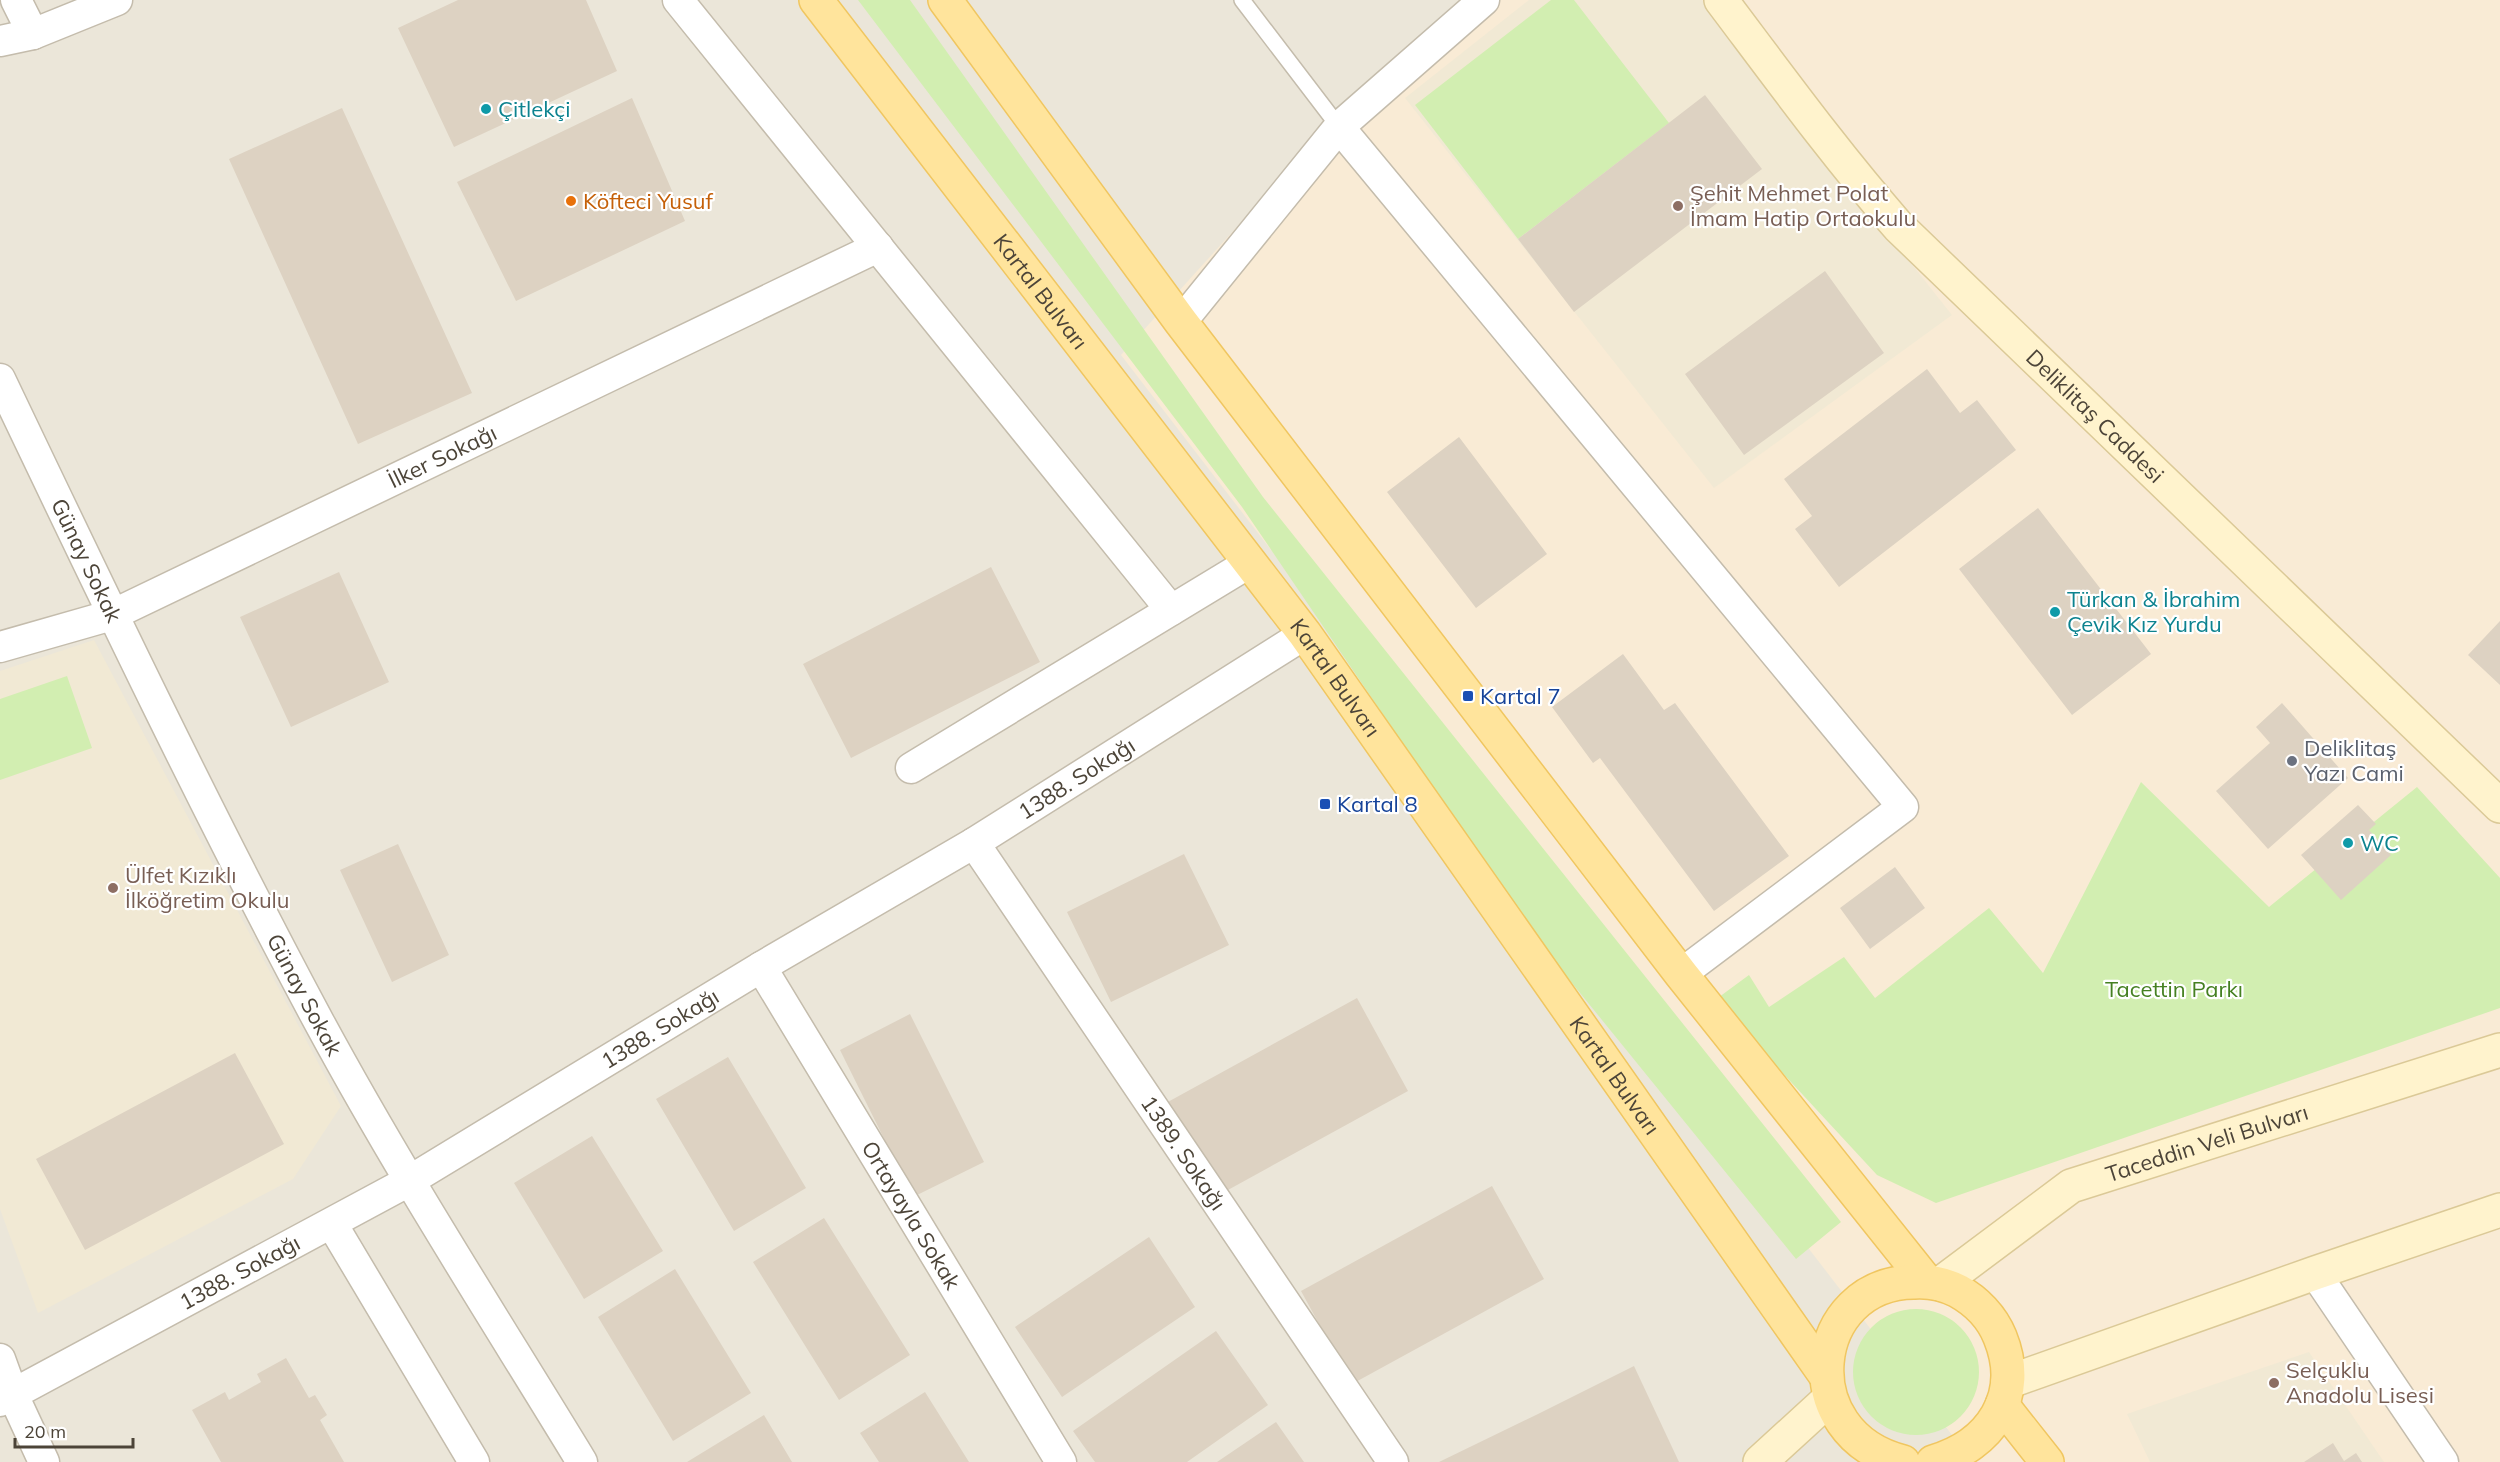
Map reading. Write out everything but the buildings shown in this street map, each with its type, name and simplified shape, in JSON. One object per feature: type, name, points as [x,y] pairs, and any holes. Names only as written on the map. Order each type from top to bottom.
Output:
[{"type":"main road","name":"Kartal Bulvarı","points":[[816,0],[1305,634],[1828,1387],[1846,1430],[1863,1446],[1889,1461]]},
{"type":"main road","points":[[945,0],[1181,322],[1681,974],[1933,1283]]},
{"type":"main road","points":[[1828,1387],[1826,1362],[1832,1339],[1843,1318],[1859,1301],[1880,1288],[1903,1282],[1933,1283],[1970,1298],[1988,1315],[2000,1335],[2007,1358],[2005,1393],[1991,1426],[1974,1443],[1954,1456],[1933,1462]]},
{"type":"main road","points":[[2005,1393],[2047,1462]]},
{"type":"street","points":[[16,0],[33,34]]},
{"type":"street","points":[[0,41],[33,34],[117,0]]},
{"type":"street","points":[[678,0],[1172,610]]},
{"type":"street","points":[[1181,322],[1339,127],[1484,0]]},
{"type":"street","name":"Deliklitaş Caddesi","points":[[1722,0],[1813,123],[1856,178],[1898,226],[2500,806]]},
{"type":"street","points":[[1339,127],[1903,807],[1681,974]]},
{"type":"street","name":"İlker Sokağı","points":[[0,648],[112,615],[878,247]]},
{"type":"street","name":"Günay Sokak","points":[[0,380],[112,615],[320,1024],[409,1181],[582,1462]]},
{"type":"street","points":[[911,768],[1249,563]]},
{"type":"street","name":"1388. Sokağı","points":[[7,1398],[409,1181],[761,967],[974,843],[1305,634]]},
{"type":"street","name":"1389. Sokağı","points":[[974,843],[1393,1462]]},
{"type":"street","name":"Ortayayla Sokak","points":[[761,967],[1061,1462]]},
{"type":"street","name":"Taceddin Veli Bulvarı","points":[[1933,1283],[2071,1186],[2500,1050]]},
{"type":"street","points":[[2005,1393],[2315,1273],[2500,1210]]},
{"type":"street","points":[[332,1224],[474,1462]]},
{"type":"street","points":[[2315,1273],[2443,1462]]},
{"type":"street","points":[[0,1359],[7,1398],[44,1462]]},
{"type":"street","points":[[1760,1462],[1828,1387]]},
{"type":"lane","points":[[1242,0],[1339,127]]},
{"type":"shaded area","points":[[0,0],[1478,0],[1912,1382],[1973,1462],[0,1462]]},
{"type":"shaded area","points":[[1478,0],[2500,0],[2500,1462],[1973,1462],[1121,355],[1370,80]]},
{"type":"shaded area","name":"Şehit Mehmet Polat İmam Hatip Ortaokulu","points":[[1529,0],[1702,0],[1952,315],[1714,488],[1405,98]]},
{"type":"shaded area","name":"Ülfet Kızıklı İlköğretim Okulu","points":[[94,640],[341,1106],[293,1179],[38,1313],[0,1209],[0,671]]},
{"type":"shaded area","name":"Selçuklu Anadolu Lisesi","points":[[2309,1352],[2384,1462],[2150,1462],[2127,1414]]},
{"type":"green space","points":[[858,0],[910,0],[1263,497],[1841,1222],[1796,1259],[1533,935],[1242,507]]},
{"type":"green space","points":[[1551,0],[1574,0],[1669,123],[1518,239],[1415,105]]},
{"type":"green space","points":[[67,676],[92,748],[0,780],[0,699]]},
{"type":"green space","name":"Tacettin Parkı","points":[[2141,782],[2269,907],[2417,787],[2500,878],[2500,1008],[1936,1203],[1877,1175],[1715,1000],[1749,975],[1769,1007],[1844,957],[1875,998],[1989,908],[2043,973]]},
{"type":"green space","points":[[1916,1309],[1940,1314],[1961,1327],[1974,1348],[1979,1372],[1974,1396],[1961,1417],[1940,1430],[1916,1435],[1892,1430],[1871,1417],[1858,1396],[1853,1372],[1858,1348],[1871,1327],[1892,1314]]},
{"type":"place","name":"Çitlekçi","points":[[486,109]]},
{"type":"place","name":"Köfteci Yusuf","points":[[571,201]]},
{"type":"place","name":"Şehit Mehmet Polat İmam Hatip Ortaokulu","points":[[1678,206]]},
{"type":"place","name":"Türkan & İbrahim Çevik Kız Yurdu","points":[[2055,612]]},
{"type":"place","name":"Kartal 7","points":[[1468,696]]},
{"type":"place","name":"Deliklitaş Yazı Cami","points":[[2292,761]]},
{"type":"place","name":"Kartal 8","points":[[1325,804]]},
{"type":"place","name":"WC","points":[[2348,843]]},
{"type":"place","name":"Ülfet Kızıklı İlköğretim Okulu","points":[[113,888]]},
{"type":"place","name":"Selçuklu Anadolu Lisesi","points":[[2274,1383]]}]
